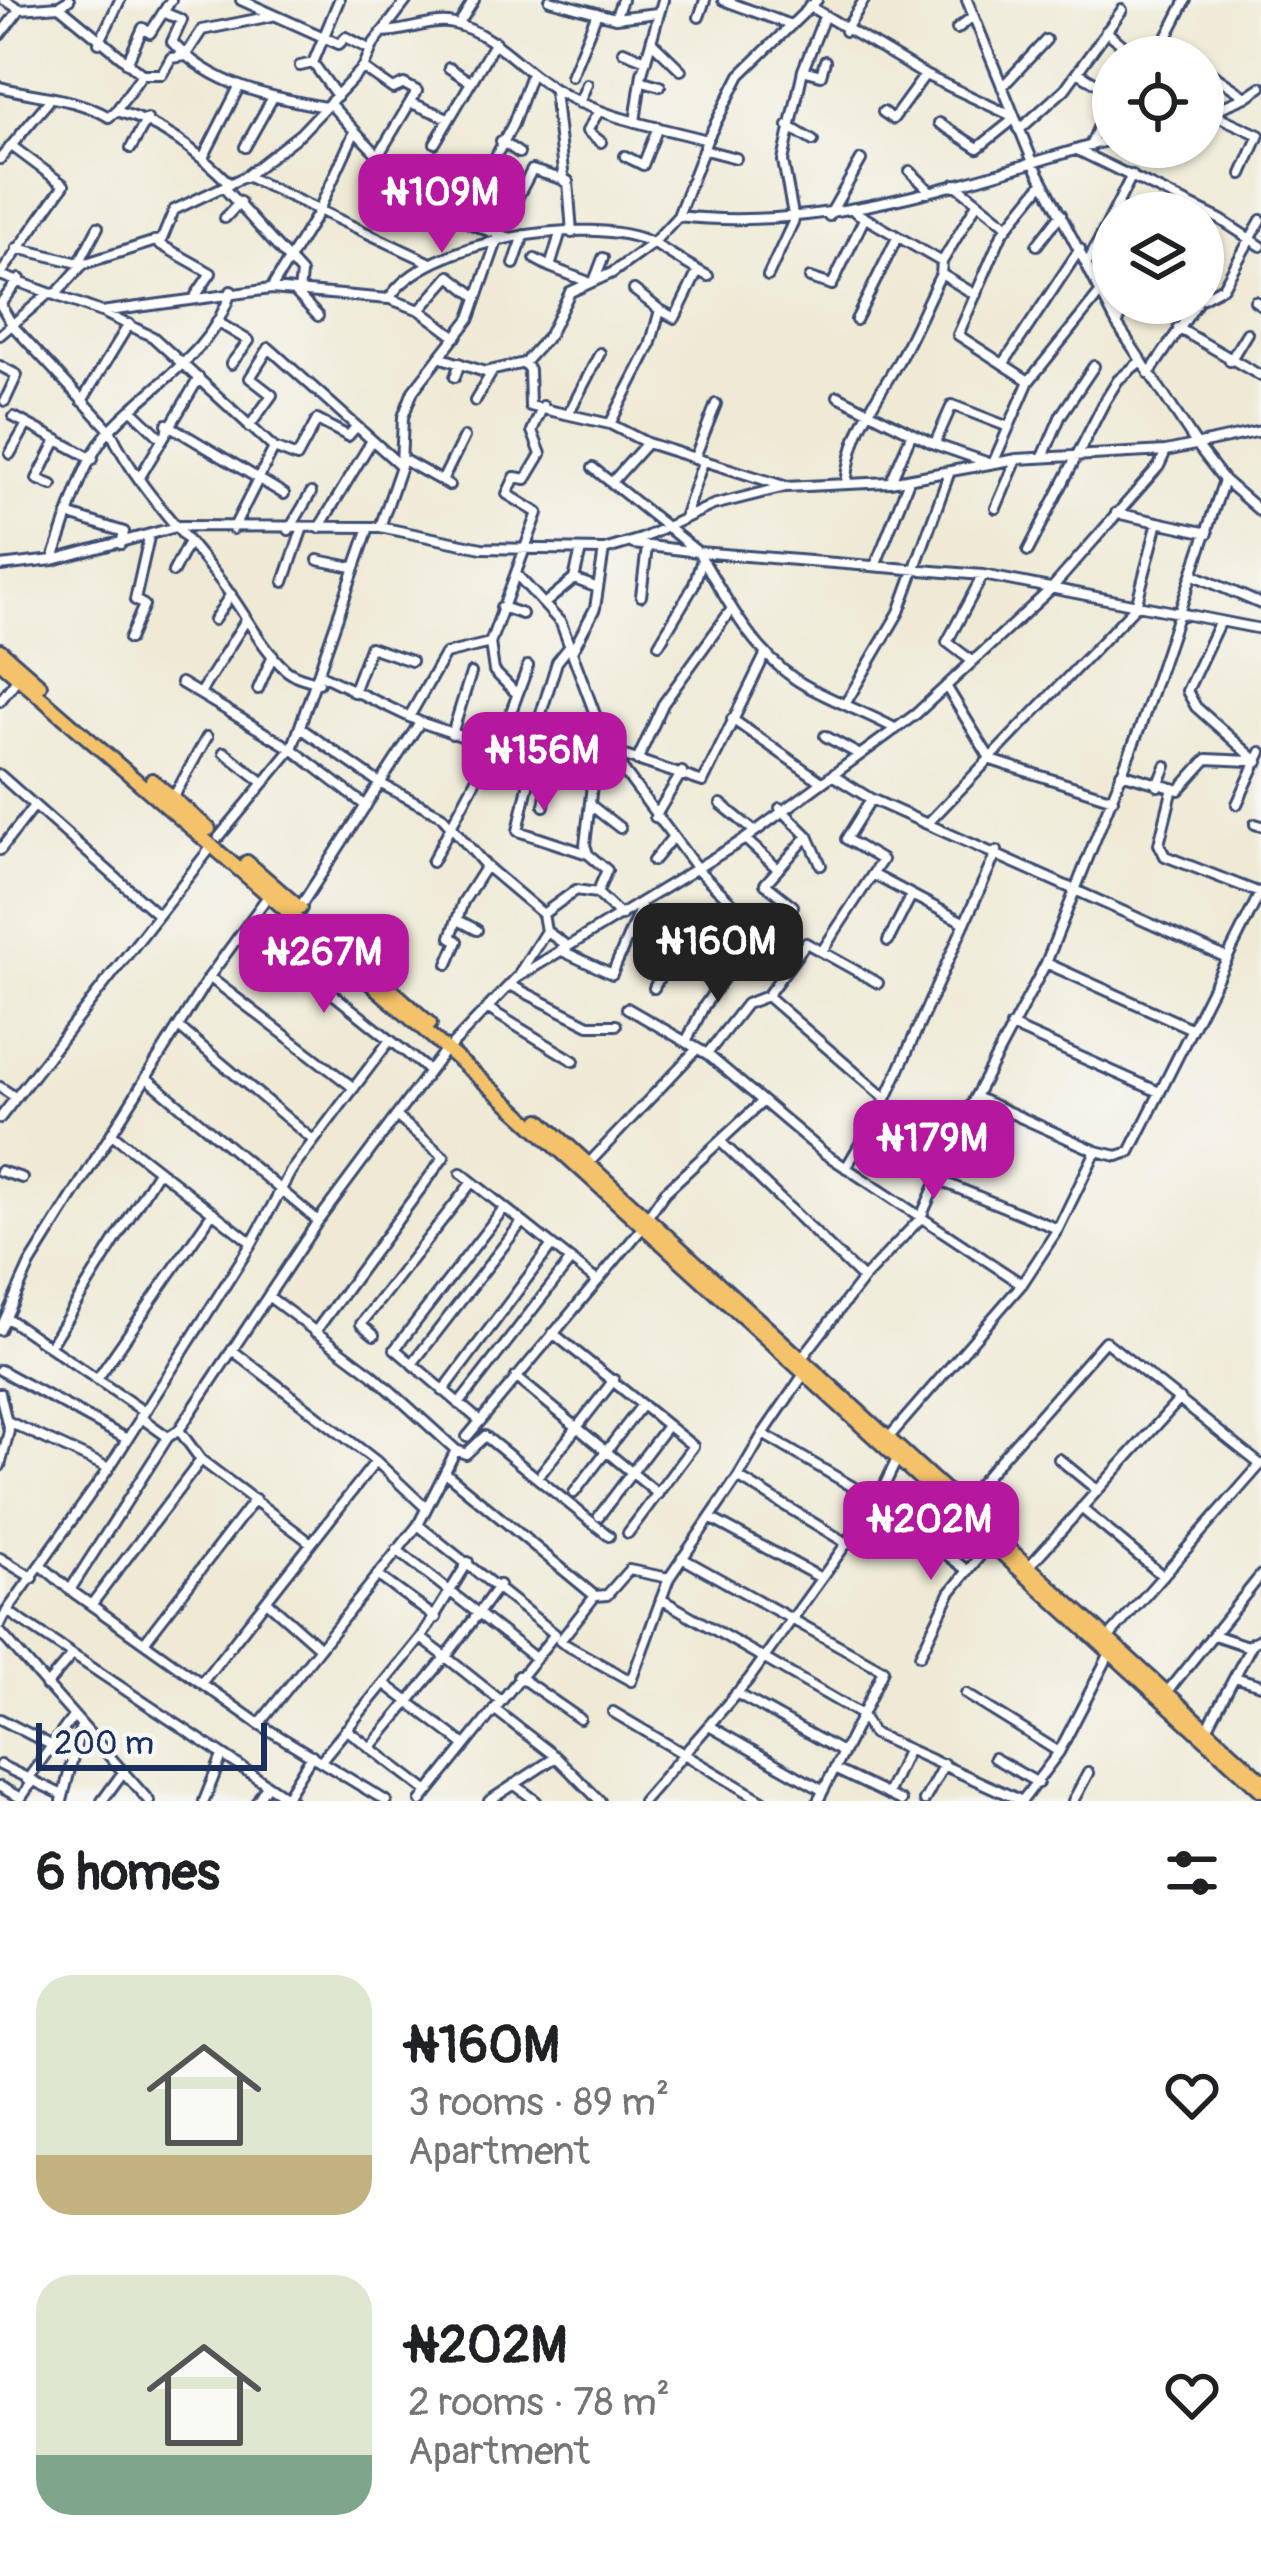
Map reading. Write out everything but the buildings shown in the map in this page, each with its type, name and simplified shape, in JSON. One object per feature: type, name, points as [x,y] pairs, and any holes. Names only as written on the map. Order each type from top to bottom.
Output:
[{"type":"main road","points":[[0,650],[21,674],[300,908],[964,1502],[1261,1790]]},
{"type":"main road","points":[[0,662],[173,798],[269,895],[590,1163],[602,1182]]},
{"type":"main road","points":[[646,1221],[804,1374],[1261,1779]]},
{"type":"street","points":[[4,0],[20,9],[59,6],[69,0]]},
{"type":"street","points":[[99,43],[120,0]]},
{"type":"street","points":[[157,0],[182,20],[172,42],[184,56],[238,87],[273,97],[331,102]]},
{"type":"street","points":[[241,0],[339,44],[346,37],[371,50]]},
{"type":"street","points":[[339,0],[314,62],[331,102],[391,174],[497,238]]},
{"type":"street","points":[[17,248],[81,263],[162,239],[174,210],[246,176],[331,102],[363,68],[382,32],[407,0]]},
{"type":"street","points":[[458,24],[474,0]]},
{"type":"street","points":[[550,0],[615,18],[657,13]]},
{"type":"street","points":[[615,18],[622,0]]},
{"type":"street","points":[[635,122],[663,0]]},
{"type":"street","points":[[699,17],[705,0]]},
{"type":"street","points":[[723,0],[788,24]]},
{"type":"street","points":[[844,31],[864,0]]},
{"type":"street","points":[[1168,36],[1186,0]]},
{"type":"street","points":[[970,2],[1033,162],[1092,272]]},
{"type":"street","points":[[439,357],[493,371],[524,363],[549,335],[570,292],[652,244],[678,216],[740,75],[813,3],[844,31],[1014,118]]},
{"type":"street","points":[[59,6],[142,74],[162,74],[171,58],[184,56],[202,30],[272,16]]},
{"type":"street","points":[[127,63],[143,28],[150,33],[168,6]]},
{"type":"street","points":[[0,35],[20,9]]},
{"type":"street","points":[[1019,130],[1078,73],[1121,10]]},
{"type":"street","points":[[571,76],[596,13]]},
{"type":"street","points":[[957,29],[973,16]]},
{"type":"street","points":[[768,276],[794,220],[783,161],[788,126],[824,17]]},
{"type":"street","points":[[382,32],[410,32],[433,21],[458,24],[495,43],[531,74],[579,103],[736,158]]},
{"type":"street","points":[[1106,31],[1112,36]]},
{"type":"street","points":[[651,40],[681,70]]},
{"type":"street","points":[[1002,88],[1046,40]]},
{"type":"street","points":[[435,143],[495,43]]},
{"type":"street","points":[[622,51],[646,60]]},
{"type":"street","points":[[300,66],[314,62]]},
{"type":"street","points":[[803,70],[821,75],[825,62]]},
{"type":"street","points":[[363,68],[393,89],[404,84],[417,91],[378,156]]},
{"type":"street","points":[[449,68],[469,81]]},
{"type":"street","points":[[1078,73],[1092,81]]},
{"type":"street","points":[[1,89],[48,102],[76,101],[109,117],[142,74]]},
{"type":"street","points":[[462,220],[531,74]]},
{"type":"street","points":[[883,112],[893,118],[925,75]]},
{"type":"street","points":[[643,81],[660,86]]},
{"type":"street","points":[[1224,83],[1246,98]]},
{"type":"street","points":[[579,103],[587,85]]},
{"type":"street","points":[[203,158],[238,87]]},
{"type":"street","points":[[1224,107],[1261,87]]},
{"type":"street","points":[[554,89],[572,232]]},
{"type":"street","points":[[244,147],[273,97]]},
{"type":"street","points":[[0,159],[48,102]]},
{"type":"street","points":[[413,104],[448,118]]},
{"type":"street","points":[[116,111],[147,119],[203,158],[302,273],[297,292]]},
{"type":"street","points":[[598,111],[587,131],[601,142]]},
{"type":"street","points":[[939,123],[978,148],[1014,118]]},
{"type":"street","points":[[131,148],[147,119]]},
{"type":"street","points":[[1224,121],[1259,135],[1242,174]]},
{"type":"street","points":[[788,126],[813,141]]},
{"type":"street","points":[[625,156],[643,165],[658,127]]},
{"type":"street","points":[[271,289],[317,212],[355,131]]},
{"type":"street","points":[[501,141],[519,153]]},
{"type":"street","points":[[678,216],[794,220],[830,216],[1076,150],[1092,141]]},
{"type":"street","points":[[13,146],[64,185],[0,274],[153,337],[274,448],[297,457],[317,420],[348,436],[356,427]]},
{"type":"street","points":[[1076,150],[1157,192]]},
{"type":"street","points":[[830,216],[861,160]]},
{"type":"street","points":[[380,527],[402,462],[403,416],[413,391],[470,318],[497,238],[532,170],[564,182]]},
{"type":"street","points":[[910,171],[929,190]]},
{"type":"street","points":[[1088,262],[1132,175]]},
{"type":"street","points":[[246,176],[433,263]]},
{"type":"street","points":[[1029,381],[958,335],[982,269],[1008,226],[1043,183]]},
{"type":"street","points":[[955,184],[1008,226]]},
{"type":"street","points":[[880,227],[890,200]]},
{"type":"street","points":[[225,218],[239,202]]},
{"type":"street","points":[[846,483],[850,446],[865,409],[894,369],[941,274],[942,262],[976,205]]},
{"type":"street","points":[[853,211],[942,262]]},
{"type":"street","points":[[1037,245],[1060,214]]},
{"type":"street","points":[[810,278],[832,285],[864,219]]},
{"type":"street","points":[[1224,285],[1261,220]]},
{"type":"street","points":[[1224,222],[1261,246]]},
{"type":"street","points":[[0,335],[47,295],[56,293],[81,263],[98,227]]},
{"type":"street","points":[[389,299],[433,263],[497,238],[524,235],[596,231],[652,244],[708,277]]},
{"type":"street","points":[[550,267],[560,234]]},
{"type":"street","points":[[514,264],[524,235]]},
{"type":"street","points":[[856,320],[897,238]]},
{"type":"street","points":[[154,241],[212,273],[196,297]]},
{"type":"street","points":[[1004,363],[1080,249]]},
{"type":"street","points":[[591,281],[603,258]]},
{"type":"street","points":[[535,259],[591,281]]},
{"type":"street","points":[[634,290],[675,318],[698,271]]},
{"type":"street","points":[[941,274],[976,295]]},
{"type":"street","points":[[420,310],[449,276],[477,297]]},
{"type":"street","points":[[20,279],[0,304],[14,326],[110,430],[180,526],[187,545],[231,594],[287,672],[320,679],[420,722],[495,747],[552,759],[614,757],[682,772],[704,782],[766,653]]},
{"type":"street","points":[[101,312],[271,289],[389,299],[420,310],[456,337]]},
{"type":"street","points":[[53,560],[93,459],[110,430],[183,366],[218,322],[231,291]]},
{"type":"street","points":[[297,292],[318,316]]},
{"type":"street","points":[[992,462],[1029,381],[1092,303]]},
{"type":"street","points":[[610,424],[650,346],[660,310]]},
{"type":"street","points":[[218,322],[249,340],[231,364]]},
{"type":"street","points":[[82,400],[129,324]]},
{"type":"street","points":[[1117,324],[1197,445],[1224,480],[1261,512]]},
{"type":"street","points":[[1150,374],[1181,324]]},
{"type":"street","points":[[1178,328],[1261,376]]},
{"type":"street","points":[[1230,361],[1246,333]]},
{"type":"street","points":[[249,428],[272,395],[250,378],[269,348],[371,442],[446,483],[464,437]]},
{"type":"street","points":[[569,413],[599,353]]},
{"type":"street","points":[[1028,551],[1105,401],[1118,380],[1141,361]]},
{"type":"street","points":[[524,363],[530,370],[530,406],[610,424],[647,443],[785,487]]},
{"type":"street","points":[[455,377],[460,364]]},
{"type":"street","points":[[0,366],[17,375],[4,400]]},
{"type":"street","points":[[1043,457],[1061,415],[1094,366]]},
{"type":"street","points":[[475,401],[493,371]]},
{"type":"street","points":[[140,477],[167,424],[199,378]]},
{"type":"street","points":[[838,397],[934,444],[992,462]]},
{"type":"street","points":[[685,517],[716,404]]},
{"type":"street","points":[[934,444],[952,405],[1006,427]]},
{"type":"street","points":[[516,692],[494,671],[490,643],[538,513],[507,494],[514,477],[526,478],[541,454],[532,431],[543,406]]},
{"type":"street","points":[[132,410],[160,437]]},
{"type":"street","points":[[14,417],[93,459]]},
{"type":"street","points":[[10,454],[26,424]]},
{"type":"street","points":[[167,424],[209,453],[259,474],[284,494]]},
{"type":"street","points":[[0,566],[53,560],[180,526],[380,527],[482,548],[604,550],[685,517],[785,487],[890,482],[1017,459],[1166,451],[1197,445],[1207,438],[1261,431]]},
{"type":"street","points":[[890,482],[912,433]]},
{"type":"street","points":[[52,485],[37,479],[57,440]]},
{"type":"street","points":[[319,529],[371,442]]},
{"type":"street","points":[[612,483],[647,443]]},
{"type":"street","points":[[233,529],[274,448]]},
{"type":"street","points":[[70,1590],[168,1437],[179,1430],[318,1222],[450,1046],[513,982],[745,839],[819,779],[832,775],[896,729],[1052,588],[1166,451]]},
{"type":"street","points":[[996,508],[1017,459]]},
{"type":"street","points":[[593,468],[700,555],[731,610],[766,653],[796,680],[896,729]]},
{"type":"street","points":[[847,701],[898,612],[949,474]]},
{"type":"street","points":[[876,565],[910,479]]},
{"type":"street","points":[[802,1358],[863,1279],[920,1219],[975,1097],[1046,963],[1113,799],[1224,480]]},
{"type":"street","points":[[290,530],[310,493]]},
{"type":"street","points":[[1116,514],[1208,533]]},
{"type":"street","points":[[70,515],[124,532],[121,544]]},
{"type":"street","points":[[930,820],[1136,606],[1158,522]]},
{"type":"street","points":[[284,582],[302,530]]},
{"type":"street","points":[[0,1118],[292,749],[368,530]]},
{"type":"street","points":[[129,639],[144,605],[135,600],[148,537]]},
{"type":"street","points":[[627,542],[700,555],[983,575],[1261,629]]},
{"type":"street","points":[[173,572],[187,545]]},
{"type":"street","points":[[641,596],[647,548]]},
{"type":"street","points":[[544,604],[574,579],[581,550]]},
{"type":"street","points":[[597,893],[607,870],[588,854],[518,831],[532,753],[557,662],[570,650],[595,608],[604,550]]},
{"type":"street","points":[[659,644],[693,587],[700,555]]},
{"type":"street","points":[[318,560],[352,567]]},
{"type":"street","points":[[516,574],[561,623],[599,725],[588,854]]},
{"type":"street","points":[[972,661],[947,642],[983,575]]},
{"type":"street","points":[[1194,575],[1261,604]]},
{"type":"street","points":[[574,579],[598,588]]},
{"type":"street","points":[[214,620],[231,594]]},
{"type":"street","points":[[501,607],[522,614]]},
{"type":"street","points":[[637,761],[663,704],[731,610]]},
{"type":"street","points":[[200,693],[247,620]]},
{"type":"street","points":[[1219,623],[1186,691],[1196,707],[1259,757]]},
{"type":"street","points":[[409,717],[445,654],[490,643]]},
{"type":"street","points":[[353,692],[370,647],[411,661]]},
{"type":"street","points":[[258,689],[273,655]]},
{"type":"street","points":[[432,862],[495,747],[528,666]]},
{"type":"street","points":[[0,700],[21,674]]},
{"type":"street","points":[[452,734],[472,674]]},
{"type":"street","points":[[181,682],[292,749],[366,806]]},
{"type":"street","points":[[946,686],[992,760],[1113,799]]},
{"type":"street","points":[[731,719],[819,779]]},
{"type":"street","points":[[300,908],[420,722]]},
{"type":"street","points":[[302,729],[380,784],[441,815],[486,866],[544,914],[546,931],[513,982]]},
{"type":"street","points":[[825,736],[858,754]]},
{"type":"street","points":[[173,798],[208,737]]},
{"type":"street","points":[[224,752],[264,783]]},
{"type":"street","points":[[614,757],[698,870],[737,913],[791,960]]},
{"type":"street","points":[[1121,772],[1158,786],[1183,788],[1207,759],[1259,757]]},
{"type":"street","points":[[1237,804],[1259,757]]},
{"type":"street","points":[[544,806],[552,759]]},
{"type":"street","points":[[1158,786],[1166,766]]},
{"type":"street","points":[[655,818],[682,772]]},
{"type":"street","points":[[0,775],[157,914]]},
{"type":"street","points":[[832,775],[871,799],[930,820],[1226,957]]},
{"type":"street","points":[[528,784],[547,791]]},
{"type":"street","points":[[975,1097],[1096,1151],[1117,1156],[1130,1152],[1260,892],[1165,856],[1159,844],[1173,788]]},
{"type":"street","points":[[822,951],[882,860],[846,839],[871,799]]},
{"type":"street","points":[[721,804],[754,831]]},
{"type":"street","points":[[0,850],[34,806]]},
{"type":"street","points":[[592,806],[620,828]]},
{"type":"street","points":[[780,808],[808,836],[821,865]]},
{"type":"street","points":[[793,906],[765,884],[808,836]]},
{"type":"street","points":[[653,861],[671,838]]},
{"type":"street","points":[[745,839],[777,868]]},
{"type":"street","points":[[846,1168],[886,1100],[997,851]]},
{"type":"street","points":[[448,964],[458,941],[451,937],[486,866]]},
{"type":"street","points":[[874,875],[965,923]]},
{"type":"street","points":[[544,914],[576,890],[597,893],[621,916]]},
{"type":"street","points":[[0,1330],[11,1297],[181,1029],[209,976],[269,895]]},
{"type":"street","points":[[888,941],[911,896]]},
{"type":"street","points":[[546,931],[564,948],[612,974],[642,906]]},
{"type":"street","points":[[727,926],[737,913]]},
{"type":"street","points":[[458,920],[476,930]]},
{"type":"street","points":[[247,926],[429,1071]]},
{"type":"street","points":[[686,1042],[719,983],[757,932]]},
{"type":"street","points":[[706,1054],[746,1004],[767,996],[806,943],[878,983]]},
{"type":"street","points":[[654,988],[668,960],[719,983]]},
{"type":"street","points":[[1046,963],[1190,1028]]},
{"type":"street","points":[[209,976],[354,1088]]},
{"type":"street","points":[[513,982],[589,1025],[616,1025]]},
{"type":"street","points":[[767,996],[886,1100]]},
{"type":"street","points":[[487,1008],[574,1060]]},
{"type":"street","points":[[626,1008],[706,1054],[760,1104],[846,1168],[1022,1284]]},
{"type":"street","points":[[1011,1026],[1159,1092]]},
{"type":"street","points":[[181,1029],[313,1140]]},
{"type":"street","points":[[153,1786],[147,1798],[80,1729],[0,1628],[7,1611],[109,1468],[313,1140],[390,1040]]},
{"type":"street","points":[[590,1163],[694,1051]]},
{"type":"street","points":[[148,1079],[318,1222]]},
{"type":"street","points":[[0,1087],[15,1097]]},
{"type":"street","points":[[467,1436],[665,1192],[760,1104]]},
{"type":"street","points":[[315,1332],[444,1157],[396,1116]]},
{"type":"street","points":[[112,1134],[252,1244]]},
{"type":"street","points":[[722,1143],[863,1279]]},
{"type":"street","points":[[890,1436],[1022,1284],[1058,1229],[1096,1151]]},
{"type":"street","points":[[51,1343],[158,1171]]},
{"type":"street","points":[[0,1172],[22,1178]]},
{"type":"street","points":[[461,1173],[597,1281]]},
{"type":"street","points":[[938,1180],[1058,1229]]},
{"type":"street","points":[[374,1335],[361,1324],[472,1182]]},
{"type":"street","points":[[480,1421],[395,1349],[504,1208]]},
{"type":"street","points":[[98,1378],[213,1212]]},
{"type":"street","points":[[412,1364],[522,1222]]},
{"type":"street","points":[[443,1391],[552,1245]]},
{"type":"street","points":[[459,1404],[571,1260]]},
{"type":"street","points":[[268,1296],[456,1450],[466,1454],[485,1436],[609,1535]]},
{"type":"street","points":[[7,1318],[51,1343],[168,1437]]},
{"type":"street","points":[[553,1333],[693,1446],[628,1533]]},
{"type":"street","points":[[661,1599],[862,1715],[872,1733],[1022,1801],[1059,1752],[1110,1644],[1261,1464],[1105,1341],[964,1502]]},
{"type":"street","points":[[232,1349],[376,1461],[426,1508]]},
{"type":"street","points":[[0,1370],[127,1439]]},
{"type":"street","points":[[418,1525],[558,1638],[631,1681],[670,1578],[804,1374]]},
{"type":"street","points":[[516,1377],[658,1494]]},
{"type":"street","points":[[542,1472],[614,1380]]},
{"type":"street","points":[[0,1393],[9,1422],[0,1466]]},
{"type":"street","points":[[1030,1564],[1180,1399]]},
{"type":"street","points":[[574,1492],[642,1405]]},
{"type":"street","points":[[9,1422],[109,1468]]},
{"type":"street","points":[[599,1516],[667,1426]]},
{"type":"street","points":[[179,1430],[201,1460],[311,1543]]},
{"type":"street","points":[[763,1434],[877,1501],[968,1571]]},
{"type":"street","points":[[259,1724],[418,1525],[456,1450]]},
{"type":"street","points":[[643,1801],[763,1659],[877,1501],[898,1457]]},
{"type":"street","points":[[1059,1459],[1097,1490]]},
{"type":"street","points":[[91,1605],[201,1460]]},
{"type":"street","points":[[203,1681],[269,1603],[376,1461]]},
{"type":"street","points":[[447,1474],[595,1596]]},
{"type":"street","points":[[738,1477],[848,1544]]},
{"type":"street","points":[[146,1640],[255,1499]]},
{"type":"street","points":[[1080,1508],[1163,1576]]},
{"type":"street","points":[[710,1518],[820,1578]]},
{"type":"street","points":[[920,1655],[950,1593],[992,1541]]},
{"type":"street","points":[[397,1550],[535,1658]]},
{"type":"street","points":[[0,1558],[33,1578]]},
{"type":"street","points":[[682,1558],[884,1670],[818,1801]]},
{"type":"street","points":[[323,1758],[422,1638],[468,1562]]},
{"type":"street","points":[[42,1566],[259,1724],[323,1758],[386,1801]]},
{"type":"street","points":[[346,1730],[424,1796],[518,1676],[595,1596],[607,1595],[629,1570],[670,1578]]},
{"type":"street","points":[[377,1575],[436,1618]]},
{"type":"street","points":[[1167,1692],[1261,1575]]},
{"type":"street","points":[[370,1748],[410,1704],[499,1586]]},
{"type":"street","points":[[269,1603],[319,1647]]},
{"type":"street","points":[[7,1611],[287,1800],[312,1755]]},
{"type":"street","points":[[1214,1635],[1247,1646],[1257,1640]]},
{"type":"street","points":[[422,1638],[600,1801]]},
{"type":"street","points":[[1207,1729],[1257,1640]]},
{"type":"street","points":[[46,1686],[72,1655]]},
{"type":"street","points":[[1247,1657],[1261,1663]]},
{"type":"street","points":[[518,1676],[580,1719]]},
{"type":"street","points":[[1238,1678],[1261,1685]]},
{"type":"street","points":[[385,1684],[465,1745]]},
{"type":"street","points":[[736,1693],[842,1752]]},
{"type":"street","points":[[966,1694],[1059,1752]]},
{"type":"street","points":[[613,1712],[763,1801]]},
{"type":"street","points":[[0,1787],[21,1798],[72,1718]]},
{"type":"street","points":[[0,1719],[51,1745]]},
{"type":"street","points":[[709,1726],[822,1790]]},
{"type":"street","points":[[0,1765],[63,1798],[80,1729]]},
{"type":"street","points":[[886,1794],[908,1749]]},
{"type":"street","points":[[204,1801],[222,1756]]},
{"type":"street","points":[[489,1801],[556,1757]]},
{"type":"street","points":[[994,1758],[1038,1783]]},
{"type":"street","points":[[924,1801],[944,1764]]},
{"type":"street","points":[[836,1770],[901,1801]]},
{"type":"street","points":[[102,1801],[124,1771]]},
{"type":"street","points":[[1073,1801],[1088,1773]]},
{"type":"street","points":[[514,1784],[536,1801]]},
{"type":"street","points":[[257,1801],[267,1785]]}]
